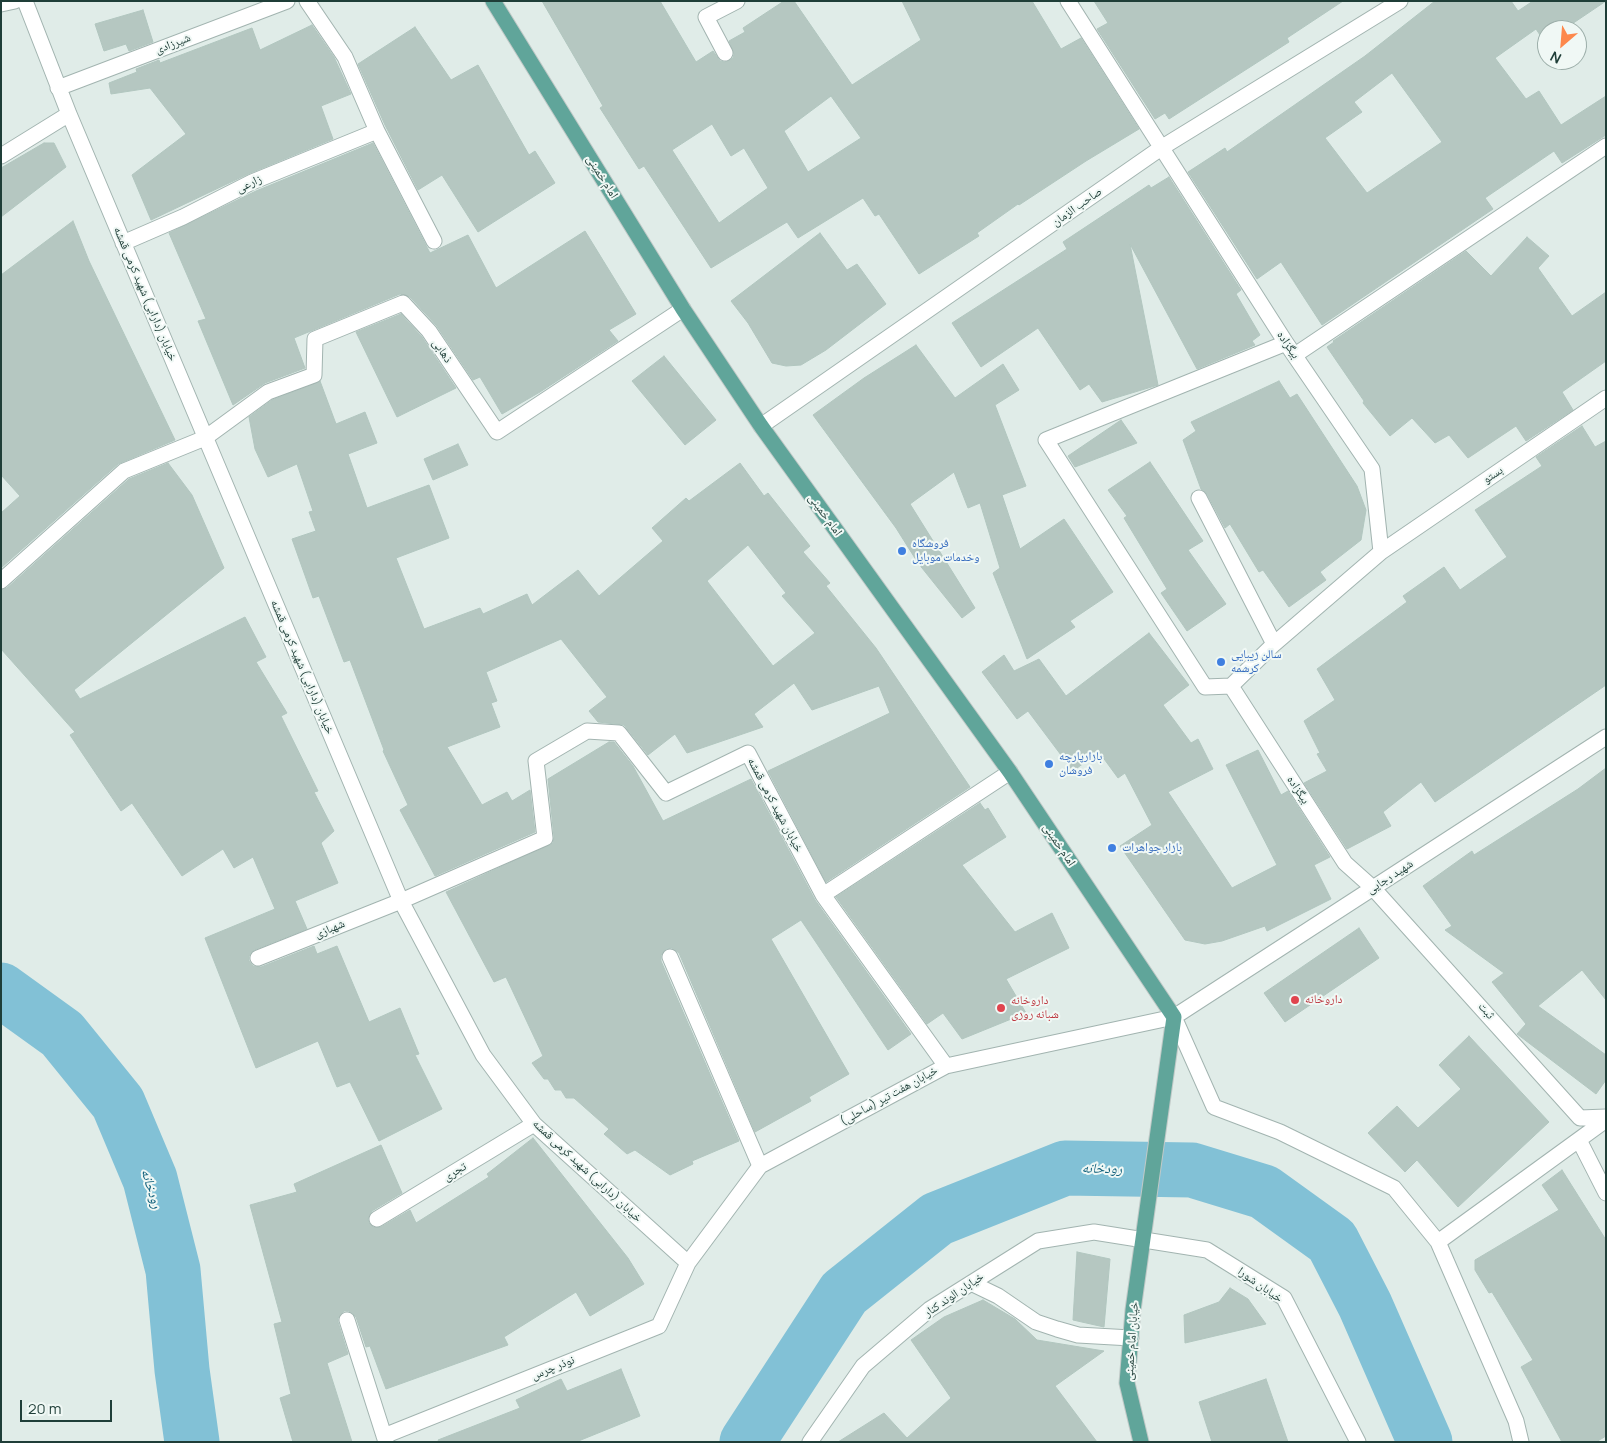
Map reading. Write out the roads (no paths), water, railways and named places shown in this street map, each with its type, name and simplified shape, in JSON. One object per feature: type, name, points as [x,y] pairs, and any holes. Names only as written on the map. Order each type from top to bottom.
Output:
[{"type":"main road","name":"امام خمینی","points":[[493,1],[683,308],[761,426],[1010,772],[1174,1017]]},
{"type":"main road","name":"خیابان امام خمینی","points":[[1141,1442],[1127,1383],[1131,1338],[1174,1017]]},
{"type":"street","points":[[1,4],[15,1]]},
{"type":"street","name":"خیابان (دارابی) شهید کرمی قمشه","points":[[25,1],[58,88],[401,900],[483,1056],[534,1124],[688,1263]]},
{"type":"street","name":"شیرزادی","points":[[58,88],[287,1]]},
{"type":"street","points":[[307,1],[345,58],[377,131],[434,241]]},
{"type":"street","points":[[725,54],[706,17],[737,1]]},
{"type":"street","name":"بیگزاده","points":[[1068,1],[1290,349],[1372,470],[1380,552]]},
{"type":"street","name":"صاحب الزمان","points":[[761,426],[1162,148],[1400,1]]},
{"type":"street","points":[[1,156],[69,114]]},
{"type":"street","name":"زارعی","points":[[123,243],[183,218],[252,182],[377,131]]},
{"type":"street","points":[[1231,686],[1205,687],[1046,440],[1290,349],[1606,146]]},
{"type":"street","name":"ذهابی","points":[[205,438],[268,392],[314,374],[314,339],[403,302],[429,332],[497,432],[683,308]]},
{"type":"street","name":"بستو","points":[[1231,686],[1274,644],[1380,552],[1606,398]]},
{"type":"street","points":[[1,581],[124,471],[205,438]]},
{"type":"street","points":[[1199,498],[1274,644]]},
{"type":"street","name":"بیگزاده","points":[[1231,686],[1345,863],[1373,888]]},
{"type":"street","name":"خیابان شهید کرمی قمشه","points":[[401,900],[545,838],[536,761],[587,731],[619,733],[666,793],[748,754],[823,895],[946,1066]]},
{"type":"street","name":"شهید رجایی","points":[[1174,1017],[1606,737]]},
{"type":"street","points":[[823,895],[1010,772]]},
{"type":"street","name":"ثبت","points":[[1373,888],[1580,1118],[1606,1118]]},
{"type":"street","name":"شهبازی","points":[[258,958],[401,900]]},
{"type":"street","points":[[670,957],[760,1166]]},
{"type":"street","points":[[1174,1017],[1214,1107],[1280,1132],[1394,1188],[1438,1242],[1516,1421],[1521,1442]]},
{"type":"street","name":"خیابان هفت تیر (ساحلی)","points":[[688,1263],[760,1166],[946,1066],[1174,1017]]},
{"type":"street","points":[[1438,1242],[1579,1140],[1606,1118]]},
{"type":"street","name":"تجری","points":[[377,1220],[534,1124]]},
{"type":"street","points":[[1579,1140],[1606,1193]]},
{"type":"street","name":"خیابان الوند کنار","points":[[810,1442],[863,1366],[930,1309],[1038,1240],[1094,1232],[1144,1240]]},
{"type":"street","name":"خیابان شورا","points":[[1144,1240],[1207,1250],[1284,1298],[1358,1442]]},
{"type":"street","name":"نوذر چرس","points":[[385,1439],[659,1326],[688,1263]]},
{"type":"street","points":[[971,1283],[998,1296],[1036,1322],[1078,1335],[1131,1338]]},
{"type":"street","points":[[347,1320],[385,1439]]},
{"type":"waterway","name":"رودخانه","points":[[1,990],[62,1034],[118,1103],[150,1179],[173,1270],[182,1370],[192,1442]]},
{"type":"waterway","name":"رودخانه","points":[[747,1442],[844,1293],[937,1219],[1065,1168],[1192,1170],[1264,1192],[1332,1241],[1365,1305],[1425,1442]]},
{"type":"place","name":"فروشگاه وخدمات موبایل","points":[[902,551]]},
{"type":"place","name":"سالن زیبایی کرشمه","points":[[1221,662]]},
{"type":"place","name":"بازارپارچه فروشان","points":[[1049,764]]},
{"type":"place","name":"بازار جواهرات","points":[[1112,848]]},
{"type":"place","name":"داروخانه","points":[[1295,1000]]},
{"type":"place","name":"داروخانه شبانه روزی","points":[[1001,1008]]}]
